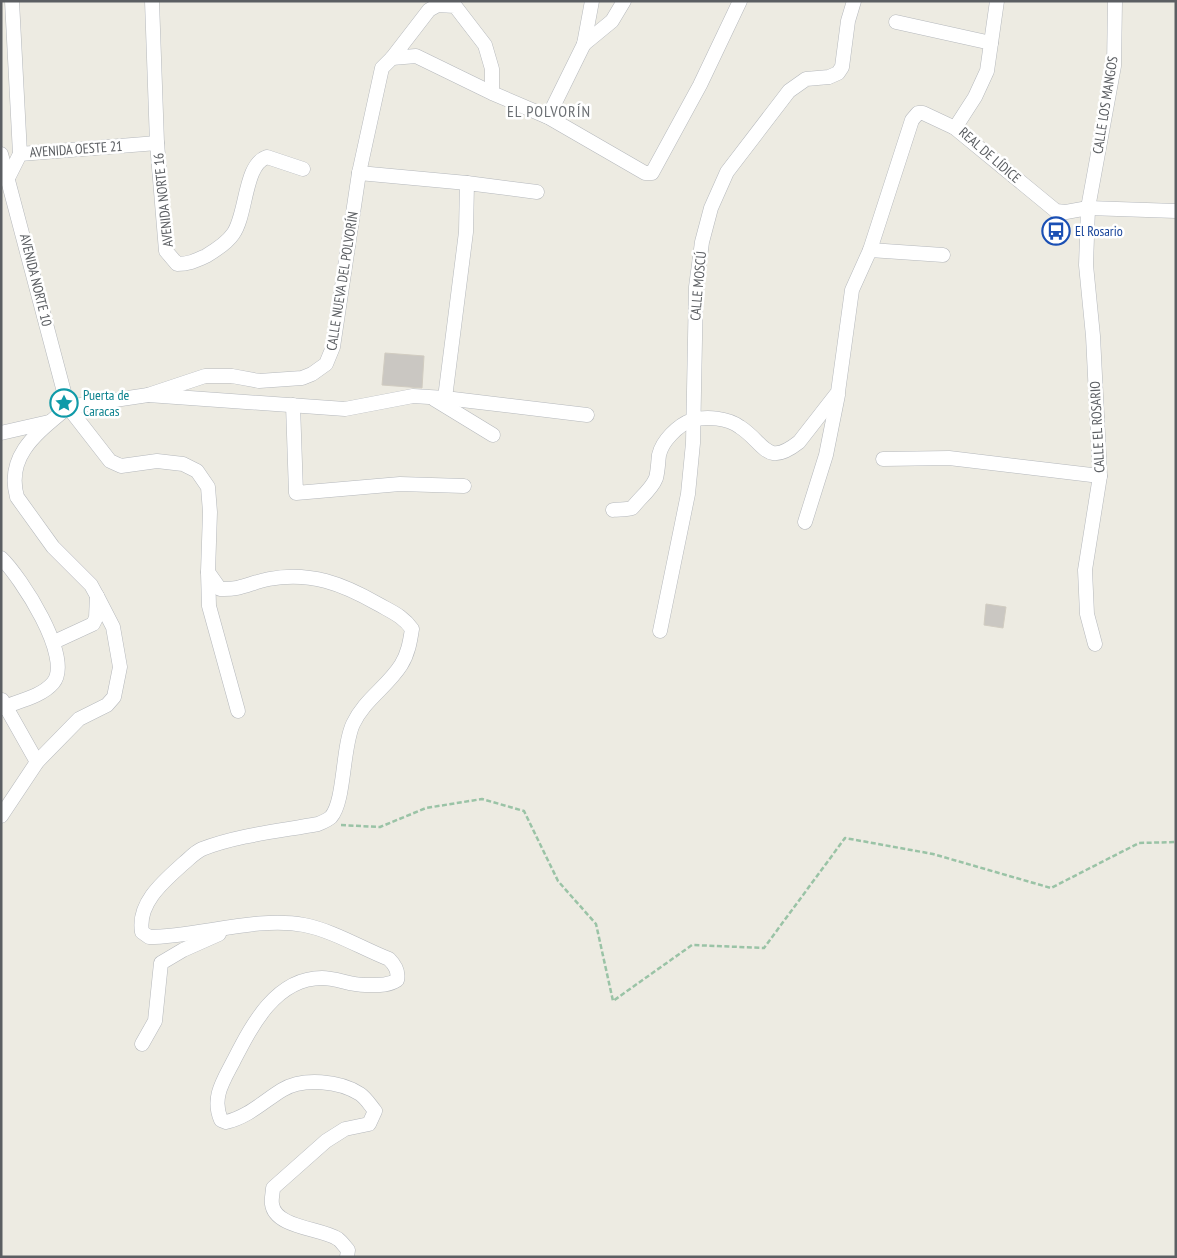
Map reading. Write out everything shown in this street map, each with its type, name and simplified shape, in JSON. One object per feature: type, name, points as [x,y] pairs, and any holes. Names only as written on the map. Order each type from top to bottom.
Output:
[{"type":"street","points":[[12,1],[20,154]]},
{"type":"street","name":"AVENIDA NORTE 16","points":[[152,1],[157,143],[166,251],[177,264],[190,264],[218,249],[234,233],[241,215],[248,186],[257,163],[261,159],[267,158],[303,169]]},
{"type":"street","points":[[548,117],[584,44],[592,1]]},
{"type":"street","points":[[584,44],[612,21],[624,1]]},
{"type":"street","points":[[392,58],[416,56],[492,93],[548,117],[645,173],[652,173],[700,85],[740,1]]},
{"type":"street","name":"CALLE MOSCÚ","points":[[660,631],[688,494],[693,420],[696,287],[702,242],[711,208],[727,172],[789,91],[806,79],[829,77],[838,73],[842,67],[848,21],[854,1]]},
{"type":"street","name":"REAL DE LÍDICE","points":[[997,1],[987,71],[975,97],[955,128],[1056,211],[1066,212],[1088,208],[1176,210]]},
{"type":"street","name":"CALLE LOS MANGOS","points":[[1088,208],[1114,66],[1115,1]]},
{"type":"street","points":[[447,3],[461,10],[485,45],[492,69],[492,93]]},
{"type":"street","name":"CALLE NUEVA DEL POLVORÍN","points":[[68,407],[148,395],[205,376],[232,376],[259,381],[302,378],[312,374],[326,364],[333,347],[359,173],[382,68],[429,10],[447,3]]},
{"type":"street","points":[[896,22],[991,43]]},
{"type":"street","points":[[805,522],[826,455],[838,392],[852,290],[870,250],[914,115],[923,113],[955,128]]},
{"type":"street","name":"AVENIDA OESTE 21","points":[[9,176],[20,154],[157,143]]},
{"type":"street","name":"AVENIDA NORTE 10","points":[[1,154],[9,176],[68,407]]},
{"type":"street","points":[[359,173],[537,192]]},
{"type":"street","points":[[438,398],[466,232],[468,184]]},
{"type":"street","name":"CALLE EL ROSARIO","points":[[1088,208],[1086,265],[1093,336],[1100,476],[1085,570],[1086,614],[1095,644]]},
{"type":"street","points":[[870,250],[943,255]]},
{"type":"street","points":[[612,510],[632,508],[645,494],[656,479],[660,452],[667,441],[683,424],[693,420],[720,419],[741,427],[764,451],[774,454],[792,448],[800,442],[838,392]]},
{"type":"street","points":[[148,395],[346,409],[413,396],[587,415]]},
{"type":"street","points":[[438,398],[493,435]]},
{"type":"street","points":[[293,405],[296,493],[400,484],[464,486]]},
{"type":"street","points":[[1,816],[37,762],[80,719],[107,705],[114,697],[120,667],[113,627],[97,596],[91,586],[53,547],[17,496],[14,487],[15,468],[27,443],[68,407],[110,461],[121,466],[157,461],[183,464],[197,472],[208,487],[210,512],[209,606],[238,711]]},
{"type":"street","points":[[1,433],[52,421]]},
{"type":"street","points":[[883,459],[949,458],[1100,476]]},
{"type":"street","points":[[1,558],[18,578],[54,642],[58,672],[54,682],[44,692],[2,705],[37,762]]},
{"type":"street","points":[[208,572],[220,589],[236,590],[268,579],[296,576],[330,581],[346,586],[404,618],[412,629],[407,653],[401,666],[365,704],[353,725],[346,748],[337,808],[330,819],[318,824],[223,842],[199,850],[160,885],[145,909],[141,924],[142,932],[149,937],[253,924],[302,925],[327,931],[389,959],[396,966],[397,980],[392,984],[360,985],[325,978],[314,978],[302,980],[275,998],[257,1018],[217,1093],[217,1110],[221,1120],[226,1122],[256,1108],[284,1088],[300,1084],[328,1083],[350,1088],[362,1095],[375,1111],[369,1124],[345,1129],[326,1141],[274,1188],[272,1204],[278,1216],[294,1225],[325,1233],[339,1240],[348,1250],[347,1257]]},
{"type":"street","points":[[54,642],[93,624],[96,618],[97,596]]},
{"type":"street","points":[[142,1044],[156,1021],[162,963],[183,950],[234,927]]},
{"type":"path","points":[[318,824],[380,827],[426,808],[482,799],[524,811],[558,881],[596,924],[613,1001],[692,945],[764,948],[845,838],[933,854],[1051,888],[1139,843],[1176,842]]},
{"type":"building","points":[[385,353],[424,356],[422,388],[382,385]]},
{"type":"building","points":[[986,604],[1006,607],[1003,628],[984,625]]},
{"type":"place","name":"El Rosario","points":[[1056,231]]},
{"type":"place","name":"Puerta de Caracas","points":[[64,403]]},
{"type":"district","name":"EL POLVORÍN","points":[[549,111]]}]
